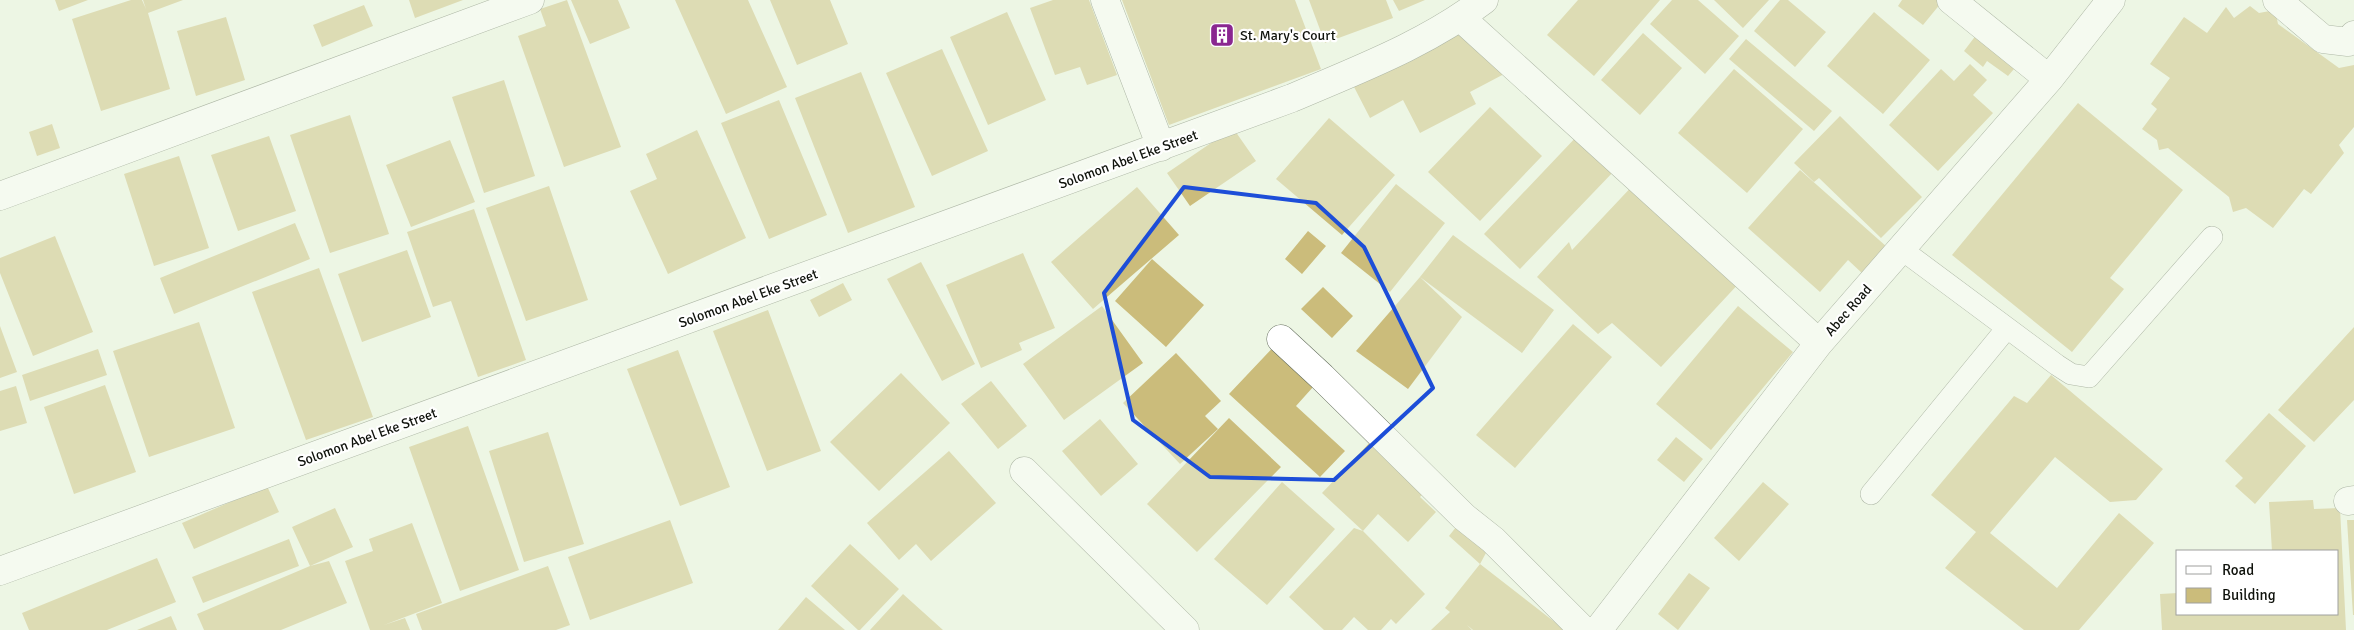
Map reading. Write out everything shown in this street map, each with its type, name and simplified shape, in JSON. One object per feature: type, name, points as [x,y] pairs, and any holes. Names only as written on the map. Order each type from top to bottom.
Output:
[{"type":"street","points":[[0,196],[530,0]]},
{"type":"street","points":[[1105,0],[1161,147]]},
{"type":"street","name":"Solomon Abel Eke Street","points":[[0,571],[1292,98],[1378,61],[1461,18],[1484,0]]},
{"type":"street","points":[[1951,0],[2049,79]]},
{"type":"street","name":"Abec Road","points":[[1598,630],[1818,343],[2049,79],[2111,0]]},
{"type":"street","points":[[2277,0],[2323,39],[2348,42],[2354,35]]},
{"type":"street","points":[[1461,18],[1818,343]]},
{"type":"street","points":[[1280,339],[1322,377],[1464,517],[1493,540],[1583,630]]},
{"type":"street","points":[[1024,470],[1185,630]]},
{"type":"lane","points":[[1901,249],[2071,374],[2089,376],[2212,237]]},
{"type":"lane","points":[[1871,494],[2007,328]]},
{"type":"highlighted area","points":[[1184,187],[1316,203],[1364,247],[1433,388],[1334,480],[1210,477],[1133,420],[1104,293]]},
{"type":"building","points":[[55,0],[88,0],[59,11]]},
{"type":"building","points":[[131,0],[142,0],[146,9],[143,0],[183,0],[148,13],[170,89],[101,111],[72,19]]},
{"type":"building","points":[[409,0],[463,0],[415,18]]},
{"type":"building","points":[[567,0],[621,147],[564,167],[518,36],[546,26],[540,9]]},
{"type":"building","points":[[571,0],[618,0],[630,28],[590,44]]},
{"type":"building","points":[[675,0],[748,0],[787,87],[726,114]]},
{"type":"building","points":[[770,0],[830,0],[848,44],[797,65]]},
{"type":"building","points":[[1053,0],[1089,0],[1117,75],[1087,85],[1080,67],[1055,75],[1030,8]]},
{"type":"building","name":"St. Mary's Court","points":[[1122,0],[1295,0],[1321,69],[1169,125]]},
{"type":"building","points":[[1309,0],[1386,0],[1393,18],[1325,43]]},
{"type":"building","points":[[1393,0],[1425,0],[1399,11]]},
{"type":"building","points":[[1578,0],[1660,0],[1594,76],[1547,35]]},
{"type":"building","points":[[1672,0],[1698,0],[1739,36],[1705,74],[1650,24]]},
{"type":"building","points":[[1714,0],[1769,0],[1743,28]]},
{"type":"building","points":[[1780,0],[1788,0],[1826,32],[1795,67],[1754,31]]},
{"type":"building","points":[[1902,0],[1938,0],[1941,3],[1923,25],[1898,6]]},
{"type":"building","points":[[364,5],[373,26],[322,47],[313,25]]},
{"type":"building","points":[[2250,6],[2259,13],[2275,10],[2278,24],[2339,68],[2354,65],[2354,127],[2339,145],[2344,153],[2311,194],[2304,189],[2273,228],[2246,208],[2233,212],[2229,197],[2168,148],[2159,150],[2157,140],[2142,129],[2157,109],[2151,104],[2170,78],[2150,64],[2184,17],[2207,33],[2226,7],[2234,18]]},
{"type":"building","points":[[1007,12],[1046,100],[988,125],[950,37]]},
{"type":"building","points":[[1874,12],[1930,60],[1883,114],[1827,66]]},
{"type":"building","points":[[226,17],[245,80],[196,96],[177,31]]},
{"type":"building","points":[[1479,20],[1506,73],[1470,92],[1476,104],[1420,133],[1403,100],[1370,118],[1353,85]]},
{"type":"building","points":[[1980,30],[2020,62],[2008,76],[1987,61],[1983,67],[1964,51]]},
{"type":"building","points":[[1643,33],[1682,68],[1640,115],[1601,80]]},
{"type":"building","points":[[1746,39],[1832,111],[1814,131],[1729,59]]},
{"type":"building","points":[[942,49],[988,151],[932,176],[886,73]]},
{"type":"building","points":[[1970,64],[1987,80],[1973,95],[1993,113],[1938,171],[1889,125],[1941,69],[1954,81]]},
{"type":"building","points":[[1734,69],[1803,129],[1747,193],[1678,133]]},
{"type":"building","points":[[861,72],[915,207],[848,233],[795,98]]},
{"type":"building","points":[[504,80],[535,176],[484,193],[452,97]]},
{"type":"building","points":[[779,100],[827,215],[769,239],[721,123]]},
{"type":"building","points":[[2078,103],[2183,190],[2110,278],[2124,289],[2072,352],[1952,255]]},
{"type":"building","points":[[1490,107],[1542,156],[1480,221],[1428,172]]},
{"type":"building","points":[[350,115],[389,234],[330,253],[290,135]]},
{"type":"building","points":[[1840,116],[1922,197],[1881,238],[1819,178],[1814,182],[1794,163]]},
{"type":"building","points":[[1329,118],[1395,175],[1342,235],[1276,179]]},
{"type":"building","points":[[52,124],[60,148],[37,156],[29,132]]},
{"type":"building","points":[[1233,128],[1256,161],[1190,206],[1167,173]]},
{"type":"building","points":[[697,130],[746,238],[668,274],[630,191],[657,179],[646,154]]},
{"type":"building","points":[[1579,134],[1616,169],[1520,269],[1484,234]]},
{"type":"building","points":[[269,136],[296,211],[238,231],[211,155]]},
{"type":"building","points":[[450,140],[475,202],[411,227],[386,165]]},
{"type":"building","points":[[179,156],[209,248],[154,266],[124,174]]},
{"type":"building","points":[[1800,170],[1887,247],[1863,274],[1848,260],[1820,292],[1748,228]]},
{"type":"building","points":[[1637,181],[1742,280],[1661,367],[1612,323],[1598,334],[1537,277],[1569,242],[1572,250]]},
{"type":"building","points":[[1396,184],[1445,223],[1390,292],[1341,253]]},
{"type":"building","points":[[549,186],[588,300],[526,321],[486,208]]},
{"type":"building","points":[[1137,187],[1179,235],[1093,309],[1051,262]]},
{"type":"building","points":[[474,209],[526,360],[478,377],[451,301],[433,307],[407,232]]},
{"type":"building","points":[[295,223],[310,259],[174,314],[160,278]]},
{"type":"building","points":[[1308,231],[1326,246],[1302,274],[1285,259]]},
{"type":"building","points":[[1453,235],[1554,310],[1522,353],[1420,277]]},
{"type":"building","points":[[55,236],[93,332],[33,356],[0,273],[0,258]]},
{"type":"building","points":[[407,250],[431,317],[362,342],[338,274]]},
{"type":"building","points":[[1023,253],[1055,328],[1019,343],[1022,350],[981,368],[946,285]]},
{"type":"building","points":[[1152,259],[1204,305],[1166,347],[1115,301]]},
{"type":"building","points":[[921,262],[975,364],[942,381],[887,279]]},
{"type":"building","points":[[319,268],[373,417],[306,440],[252,292]]},
{"type":"building","points":[[1420,277],[1462,317],[1408,389],[1356,351]]},
{"type":"building","points":[[843,283],[852,300],[819,317],[810,300]]},
{"type":"building","points":[[1323,287],[1353,316],[1332,338],[1301,309]]},
{"type":"building","points":[[1102,306],[1143,363],[1064,420],[1023,364]]},
{"type":"building","points":[[1738,306],[1793,352],[1711,450],[1656,404]]},
{"type":"building","points":[[768,310],[821,451],[767,471],[713,331]]},
{"type":"building","points":[[199,322],[235,428],[149,457],[113,351]]},
{"type":"building","points":[[1573,324],[1612,357],[1515,468],[1476,435]]},
{"type":"building","points":[[0,326],[17,372],[0,378]]},
{"type":"building","points":[[2354,327],[2354,400],[2314,442],[2278,410]]},
{"type":"building","points":[[1281,339],[1322,377],[1296,406],[1345,451],[1320,477],[1229,394]]},
{"type":"building","points":[[98,349],[107,375],[30,401],[22,375]]},
{"type":"building","points":[[678,350],[730,487],[680,506],[627,369]]},
{"type":"building","points":[[1176,353],[1221,401],[1205,416],[1218,429],[1180,464],[1123,403]]},
{"type":"building","points":[[901,373],[950,423],[879,491],[830,442]]},
{"type":"building","points":[[2051,375],[2163,469],[2136,500],[2110,502],[2055,457],[1990,533],[2057,588],[2119,513],[2154,543],[2079,630],[2024,630],[1945,568],[1976,532],[1931,495],[2014,396],[2027,403]]},
{"type":"building","points":[[991,381],[1027,426],[998,449],[961,404]]},
{"type":"building","points":[[105,385],[136,472],[74,494],[44,407]]},
{"type":"building","points":[[16,386],[27,423],[0,431],[0,391]]},
{"type":"building","points":[[2269,413],[2306,446],[2255,504],[2235,486],[2243,478],[2225,461]]},
{"type":"building","points":[[1229,418],[1281,467],[1197,552],[1147,504]]},
{"type":"building","points":[[1100,419],[1138,464],[1101,496],[1062,451]]},
{"type":"building","points":[[468,426],[519,570],[460,591],[409,447]]},
{"type":"building","points":[[548,432],[584,544],[524,562],[489,451]]},
{"type":"building","points":[[1378,434],[1432,484],[1420,497],[1436,512],[1408,542],[1378,514],[1363,531],[1322,493]]},
{"type":"building","points":[[1676,437],[1703,459],[1684,482],[1657,460]]},
{"type":"building","points":[[949,451],[996,503],[931,561],[916,544],[899,560],[867,523]]},
{"type":"building","points":[[1282,482],[1335,529],[1267,605],[1214,559]]},
{"type":"building","points":[[1763,482],[1789,504],[1739,561],[1714,538]]},
{"type":"building","points":[[267,486],[279,512],[194,549],[182,523]]},
{"type":"building","points":[[2313,500],[2314,509],[2340,508],[2346,630],[2162,630],[2160,594],[2176,593],[2176,615],[2339,615],[2339,550],[2272,550],[2269,502]]},
{"type":"building","points":[[335,508],[353,547],[310,566],[292,527]]},
{"type":"building","points":[[1464,517],[1493,540],[1480,564],[1449,536]]},
{"type":"building","points":[[670,520],[693,583],[590,620],[568,557]]},
{"type":"building","points":[[2347,520],[2354,520],[2354,615],[2353,615]]},
{"type":"building","points":[[412,523],[442,603],[384,625],[405,618],[410,630],[370,630],[345,561],[373,551],[369,539]]},
{"type":"building","points":[[1354,528],[1363,531],[1425,594],[1396,624],[1391,619],[1381,630],[1368,630],[1354,617],[1342,630],[1324,630],[1289,597]]},
{"type":"building","points":[[289,539],[299,566],[203,603],[192,577]]},
{"type":"building","points":[[850,544],[899,589],[860,630],[811,586]]},
{"type":"building","points":[[157,558],[176,602],[107,630],[29,630],[22,613]]},
{"type":"building","points":[[329,561],[347,603],[281,630],[204,630],[197,614],[310,566]]},
{"type":"building","points":[[1480,564],[1565,630],[1473,630],[1467,625],[1472,630],[1431,630],[1450,612],[1445,608]]},
{"type":"building","points":[[548,566],[570,625],[556,630],[422,630],[416,614]]},
{"type":"building","points":[[1689,573],[1710,588],[1678,630],[1658,614]]},
{"type":"building","points":[[903,594],[943,630],[870,630]]},
{"type":"building","points":[[806,597],[845,630],[778,630]]},
{"type":"building","points":[[171,616],[177,630],[137,630]]},
{"type":"place","name":"St. Mary's Court","points":[[1222,35]]}]
